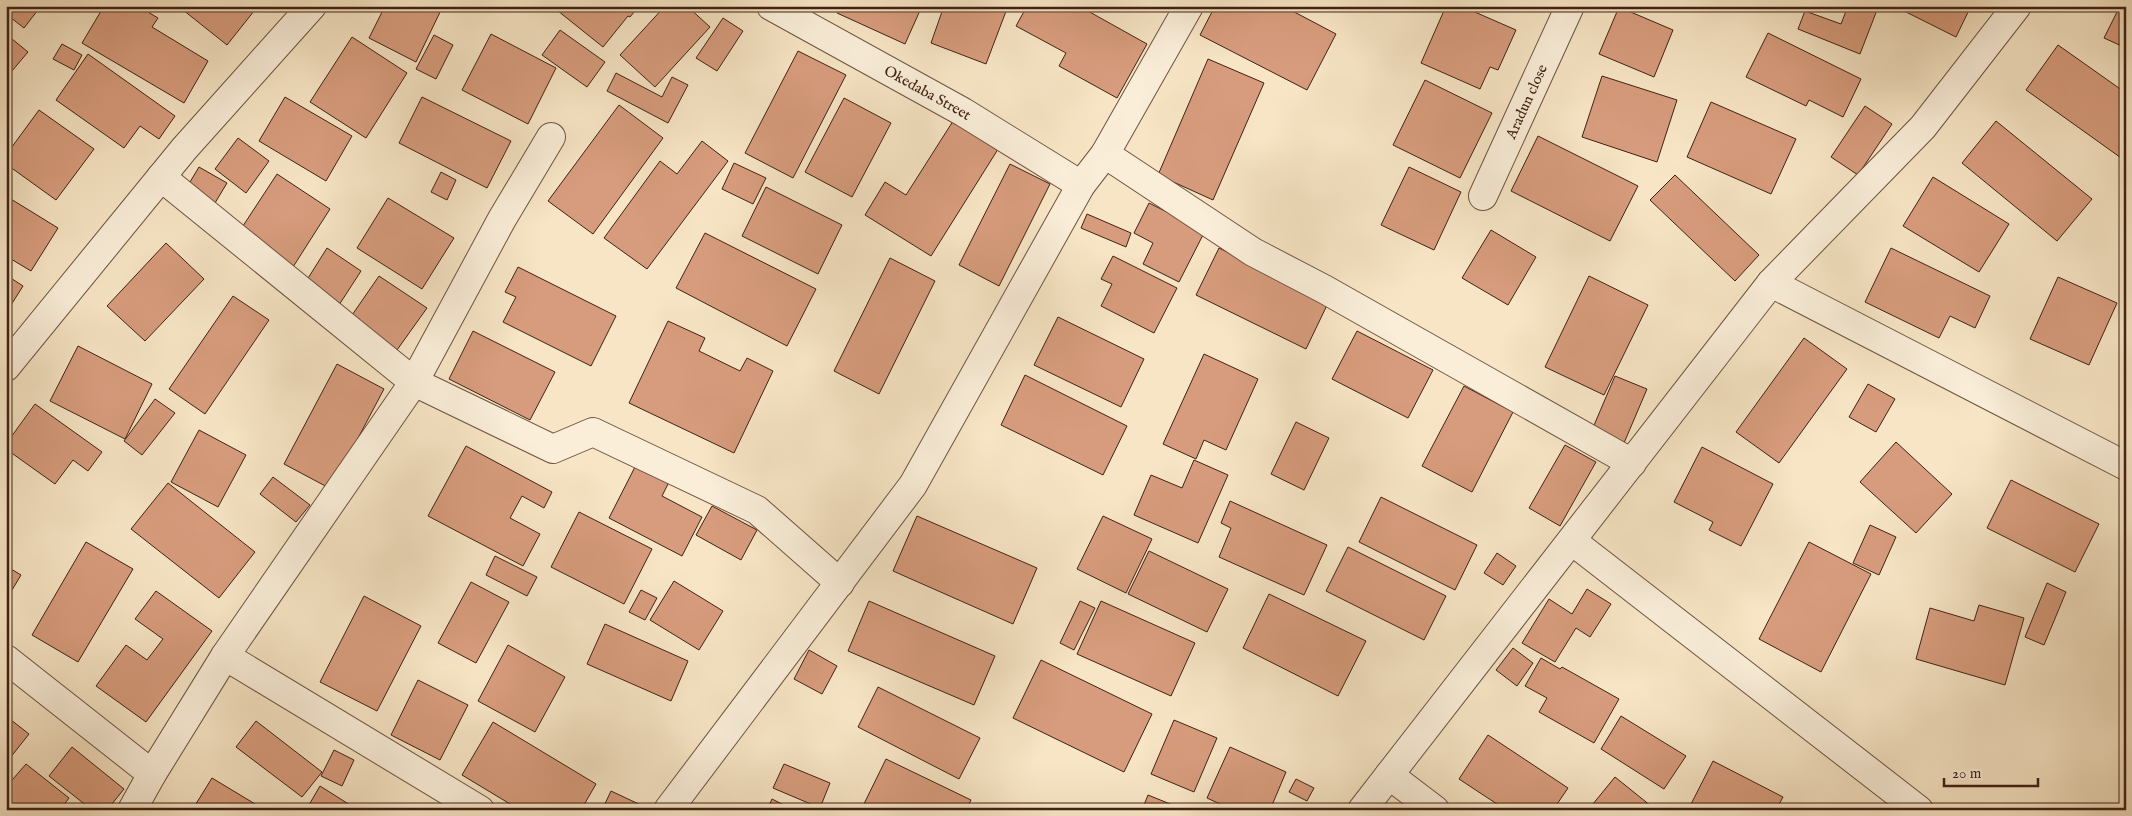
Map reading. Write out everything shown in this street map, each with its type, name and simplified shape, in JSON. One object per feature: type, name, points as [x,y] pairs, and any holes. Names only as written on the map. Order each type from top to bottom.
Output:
[{"type":"street","points":[[6,367],[184,149],[312,6]]},
{"type":"street","name":"Okedaba Street","points":[[770,6],[963,112],[1081,184]]},
{"type":"street","points":[[668,810],[913,485],[1081,184],[1105,154],[1189,6]]},
{"type":"street","name":"Aradun close","points":[[1483,196],[1570,6]]},
{"type":"street","points":[[1362,810],[1771,283],[1923,127],[2017,6]]},
{"type":"street","points":[[132,810],[225,656],[414,382],[502,219],[551,137]]},
{"type":"street","points":[[1105,154],[1253,252],[1324,289],[1632,463]]},
{"type":"street","points":[[161,177],[414,382],[554,449],[592,432],[757,510],[840,583]]},
{"type":"street","points":[[1771,283],[2126,466]]},
{"type":"street","points":[[1572,541],[1919,810]]},
{"type":"street","points":[[225,656],[480,810]]},
{"type":"street","points":[[6,659],[152,774]]},
{"type":"street","points":[[1389,775],[1435,810]]},
{"type":"building","points":[[6,6],[41,6],[24,28],[6,14]]},
{"type":"building","points":[[104,6],[138,6],[158,18],[152,27],[208,61],[184,103],[82,43]]},
{"type":"building","points":[[178,6],[258,6],[227,45]]},
{"type":"building","points":[[385,6],[438,6],[442,8],[416,62],[369,38]]},
{"type":"building","points":[[562,6],[639,6],[630,17],[628,16],[603,47],[558,11]]},
{"type":"building","points":[[665,6],[687,6],[710,27],[655,87],[620,55]]},
{"type":"building","points":[[840,6],[922,6],[905,44],[837,13]]},
{"type":"building","points":[[944,6],[1008,6],[986,64],[931,43]]},
{"type":"building","points":[[1027,6],[1079,6],[1147,44],[1117,98],[1059,66],[1066,53],[1016,26]]},
{"type":"building","points":[[1215,6],[1283,6],[1336,34],[1307,90],[1200,35]]},
{"type":"building","points":[[1446,6],[1461,6],[1516,30],[1498,70],[1490,67],[1480,89],[1421,63]]},
{"type":"building","points":[[1848,6],[1869,6],[1877,10],[1860,54],[1798,29],[1805,11],[1841,24]]},
{"type":"building","points":[[1899,6],[1971,6],[1956,37],[1898,8]]},
{"type":"building","points":[[2120,6],[2126,6],[2126,48],[2104,38]]},
{"type":"building","points":[[1619,7],[1673,30],[1654,77],[1599,54]]},
{"type":"building","points":[[723,18],[743,31],[717,71],[696,58]]},
{"type":"building","points":[[560,30],[605,62],[587,87],[542,55]]},
{"type":"building","points":[[1768,33],[1861,79],[1843,117],[1809,100],[1806,106],[1746,77]]},
{"type":"building","points":[[6,34],[28,52],[6,78]]},
{"type":"building","points":[[491,34],[556,68],[528,124],[462,90]]},
{"type":"building","points":[[434,35],[453,45],[436,79],[416,69]]},
{"type":"building","points":[[352,37],[407,73],[366,138],[310,102]]},
{"type":"building","points":[[62,44],[82,55],[74,70],[53,59]]},
{"type":"building","points":[[2058,45],[2126,93],[2126,157],[2124,160],[2026,90]]},
{"type":"building","points":[[798,51],[846,75],[793,178],[745,153]]},
{"type":"building","points":[[88,54],[175,116],[159,139],[140,126],[124,148],[56,100]]},
{"type":"building","points":[[1208,59],[1264,83],[1213,200],[1158,175]]},
{"type":"building","points":[[616,73],[662,97],[672,77],[688,85],[668,123],[607,91]]},
{"type":"building","points":[[1602,76],[1677,100],[1657,162],[1582,137]]},
{"type":"building","points":[[1425,80],[1492,113],[1460,178],[1393,145]]},
{"type":"building","points":[[285,97],[352,136],[326,181],[259,141]]},
{"type":"building","points":[[422,97],[511,141],[487,188],[399,143]]},
{"type":"building","points":[[844,98],[891,123],[852,197],[805,172]]},
{"type":"building","points":[[1711,102],[1796,139],[1771,194],[1687,157]]},
{"type":"building","points":[[619,105],[663,138],[593,234],[548,201]]},
{"type":"building","points":[[1865,106],[1892,124],[1858,175],[1831,157]]},
{"type":"building","points":[[39,110],[94,149],[56,200],[6,164],[6,155]]},
{"type":"building","points":[[955,118],[1000,146],[931,256],[865,215],[885,182],[906,195]]},
{"type":"building","points":[[1996,121],[2092,199],[2057,241],[1962,163]]},
{"type":"building","points":[[1538,136],[1638,186],[1610,241],[1511,191]]},
{"type":"building","points":[[238,138],[269,161],[246,193],[215,169]]},
{"type":"building","points":[[702,141],[728,161],[647,269],[604,238],[660,161],[677,174]]},
{"type":"building","points":[[734,163],[766,178],[753,204],[722,189]]},
{"type":"building","points":[[1010,164],[1050,184],[999,286],[959,265]]},
{"type":"building","points":[[199,167],[227,183],[212,208],[184,192]]},
{"type":"building","points":[[1409,167],[1461,192],[1434,250],[1381,225]]},
{"type":"building","points":[[441,172],[456,180],[447,200],[431,192]]},
{"type":"building","points":[[277,174],[330,209],[293,267],[239,232]]},
{"type":"building","points":[[1675,175],[1759,255],[1735,281],[1650,200]]},
{"type":"building","points":[[1933,177],[2009,224],[1979,272],[1903,226]]},
{"type":"building","points":[[766,187],[842,225],[818,274],[742,236]]},
{"type":"building","points":[[6,196],[58,228],[31,271],[6,256]]},
{"type":"building","points":[[388,198],[454,238],[422,289],[357,248]]},
{"type":"building","points":[[1149,203],[1205,231],[1179,282],[1143,264],[1153,243],[1134,233]]},
{"type":"building","points":[[1087,214],[1131,233],[1126,247],[1081,228]]},
{"type":"building","points":[[1491,230],[1536,257],[1508,305],[1462,278]]},
{"type":"building","points":[[705,233],[816,289],[787,346],[676,288]]},
{"type":"building","points":[[166,243],[204,279],[145,341],[107,306]]},
{"type":"building","points":[[327,248],[361,271],[339,305],[305,283]]},
{"type":"building","points":[[1219,248],[1329,301],[1306,349],[1196,295]]},
{"type":"building","points":[[1891,248],[1990,296],[1975,328],[1950,316],[1939,338],[1865,302]]},
{"type":"building","points":[[1113,256],[1177,288],[1154,333],[1101,306],[1112,284],[1101,279]]},
{"type":"building","points":[[890,258],[935,281],[879,394],[834,371]]},
{"type":"building","points":[[518,267],[616,316],[591,366],[503,322],[516,297],[505,292]]},
{"type":"building","points":[[6,275],[23,286],[6,313]]},
{"type":"building","points":[[379,276],[427,308],[397,350],[350,318]]},
{"type":"building","points":[[1589,276],[1648,305],[1604,395],[1545,367]]},
{"type":"building","points":[[2058,277],[2117,303],[2089,365],[2030,339]]},
{"type":"building","points":[[233,296],[269,320],[205,414],[169,389]]},
{"type":"building","points":[[1058,317],[1144,359],[1121,407],[1034,365]]},
{"type":"building","points":[[668,321],[705,338],[699,351],[740,371],[747,358],[773,371],[734,453],[629,403]]},
{"type":"building","points":[[473,331],[555,372],[530,420],[449,379]]},
{"type":"building","points":[[1357,331],[1433,370],[1408,418],[1332,379]]},
{"type":"building","points":[[1804,338],[1847,369],[1779,463],[1736,432]]},
{"type":"building","points":[[78,346],[152,384],[125,439],[50,401]]},
{"type":"building","points":[[1204,354],[1258,379],[1226,450],[1204,440],[1196,459],[1163,444]]},
{"type":"building","points":[[337,364],[384,389],[331,489],[284,464]]},
{"type":"building","points":[[1025,375],[1127,426],[1103,475],[1001,425]]},
{"type":"building","points":[[1615,376],[1647,389],[1624,443],[1592,430]]},
{"type":"building","points":[[1868,384],[1895,399],[1876,432],[1849,417]]},
{"type":"building","points":[[1464,386],[1513,412],[1472,492],[1422,466]]},
{"type":"building","points":[[155,399],[175,413],[142,455],[124,441]]},
{"type":"building","points":[[35,404],[102,452],[88,471],[73,460],[55,484],[6,449],[6,444]]},
{"type":"building","points":[[1296,422],[1329,438],[1304,490],[1271,474]]},
{"type":"building","points":[[199,430],[246,455],[218,507],[171,482]]},
{"type":"building","points":[[1896,442],[1952,494],[1916,533],[1860,482]]},
{"type":"building","points":[[1565,445],[1596,462],[1560,526],[1529,508]]},
{"type":"building","points":[[466,446],[552,492],[544,508],[522,496],[510,518],[540,534],[523,566],[428,516]]},
{"type":"building","points":[[1702,447],[1773,484],[1741,546],[1709,530],[1713,522],[1674,502]]},
{"type":"building","points":[[1194,460],[1228,475],[1198,543],[1134,515],[1151,475],[1182,488]]},
{"type":"building","points":[[636,465],[669,482],[662,496],[702,517],[682,556],[609,518]]},
{"type":"building","points":[[273,477],[310,505],[296,522],[260,494]]},
{"type":"building","points":[[2011,480],[2099,524],[2075,572],[1987,528]]},
{"type":"building","points":[[168,483],[255,552],[219,598],[131,529]]},
{"type":"building","points":[[1381,497],[1477,545],[1455,590],[1359,542]]},
{"type":"building","points":[[1230,501],[1327,545],[1304,595],[1219,557],[1231,528],[1221,523]]},
{"type":"building","points":[[712,506],[757,530],[741,560],[696,535]]},
{"type":"building","points":[[579,512],[652,549],[624,604],[551,567]]},
{"type":"building","points":[[917,516],[1037,568],[1013,624],[893,571]]},
{"type":"building","points":[[1103,516],[1152,539],[1126,593],[1077,569]]},
{"type":"building","points":[[1870,525],[1896,537],[1879,575],[1853,563]]},
{"type":"building","points":[[86,542],[133,569],[78,662],[32,635]]},
{"type":"building","points":[[1809,542],[1871,574],[1821,672],[1759,639]]},
{"type":"building","points":[[1348,547],[1446,596],[1424,640],[1326,591]]},
{"type":"building","points":[[1149,551],[1228,589],[1207,632],[1128,594]]},
{"type":"building","points":[[1497,553],[1516,566],[1503,585],[1484,573]]},
{"type":"building","points":[[495,556],[537,577],[527,596],[486,575]]},
{"type":"building","points":[[6,566],[21,575],[6,600]]},
{"type":"building","points":[[674,581],[723,611],[699,650],[650,620]]},
{"type":"building","points":[[471,582],[509,602],[476,663],[438,643]]},
{"type":"building","points":[[2047,583],[2066,592],[2044,645],[2025,637]]},
{"type":"building","points":[[1587,589],[1611,604],[1590,637],[1576,628],[1555,662],[1522,643],[1549,599],[1572,614]]},
{"type":"building","points":[[641,590],[657,598],[645,620],[629,612]]},
{"type":"building","points":[[156,591],[212,631],[146,722],[96,686],[126,645],[147,660],[163,639],[135,619]]},
{"type":"building","points":[[1269,594],[1366,641],[1338,696],[1243,648]]},
{"type":"building","points":[[364,596],[421,626],[377,711],[320,682]]},
{"type":"building","points":[[869,601],[995,656],[974,705],[848,651]]},
{"type":"building","points":[[1080,601],[1095,608],[1074,650],[1060,643]]},
{"type":"building","points":[[1101,601],[1195,643],[1171,696],[1077,654]]},
{"type":"building","points":[[1979,605],[2024,618],[2005,685],[1916,659],[1930,608],[1974,621]]},
{"type":"building","points":[[605,624],[688,661],[671,701],[587,664]]},
{"type":"building","points":[[508,645],[565,677],[535,732],[478,701]]},
{"type":"building","points":[[1513,648],[1533,663],[1517,686],[1496,670]]},
{"type":"building","points":[[809,650],[837,666],[822,694],[794,679]]},
{"type":"building","points":[[1541,658],[1560,669],[1562,667],[1619,699],[1594,743],[1539,712],[1547,698],[1525,686]]},
{"type":"building","points":[[1041,660],[1152,714],[1124,772],[1013,718]]},
{"type":"building","points":[[418,680],[468,705],[440,760],[391,735]]},
{"type":"building","points":[[878,687],[980,738],[959,779],[858,727]]},
{"type":"building","points":[[6,716],[29,734],[6,763]]},
{"type":"building","points":[[1621,716],[1686,756],[1664,789],[1601,749]]},
{"type":"building","points":[[1174,720],[1217,738],[1194,792],[1151,774]]},
{"type":"building","points":[[256,721],[322,772],[302,797],[236,747]]},
{"type":"building","points":[[493,722],[596,784],[581,810],[520,810],[462,775]]},
{"type":"building","points":[[1488,735],[1568,788],[1553,810],[1506,810],[1459,779]]},
{"type":"building","points":[[72,747],[124,789],[107,810],[92,810],[49,776]]},
{"type":"building","points":[[1230,747],[1286,772],[1270,810],[1233,810],[1207,798]]},
{"type":"building","points":[[334,750],[354,760],[342,786],[321,776]]},
{"type":"building","points":[[886,759],[971,800],[966,810],[861,810]]},
{"type":"building","points":[[1713,761],[1783,797],[1776,810],[1688,810]]},
{"type":"building","points":[[26,764],[69,798],[60,810],[6,810],[6,787]]},
{"type":"building","points":[[784,764],[830,783],[820,808],[773,788]]},
{"type":"building","points":[[1615,777],[1656,810],[1588,810]]},
{"type":"building","points":[[212,778],[265,810],[199,810],[194,807]]},
{"type":"building","points":[[1296,779],[1314,788],[1307,801],[1289,792]]},
{"type":"building","points":[[320,786],[358,810],[306,810]]},
{"type":"building","points":[[611,791],[643,806],[641,810],[602,810]]},
{"type":"building","points":[[1148,795],[1185,810],[1142,810]]},
{"type":"building","points":[[2126,798],[2126,810],[2119,810]]},
{"type":"building","points":[[772,799],[794,810],[767,810]]}]
